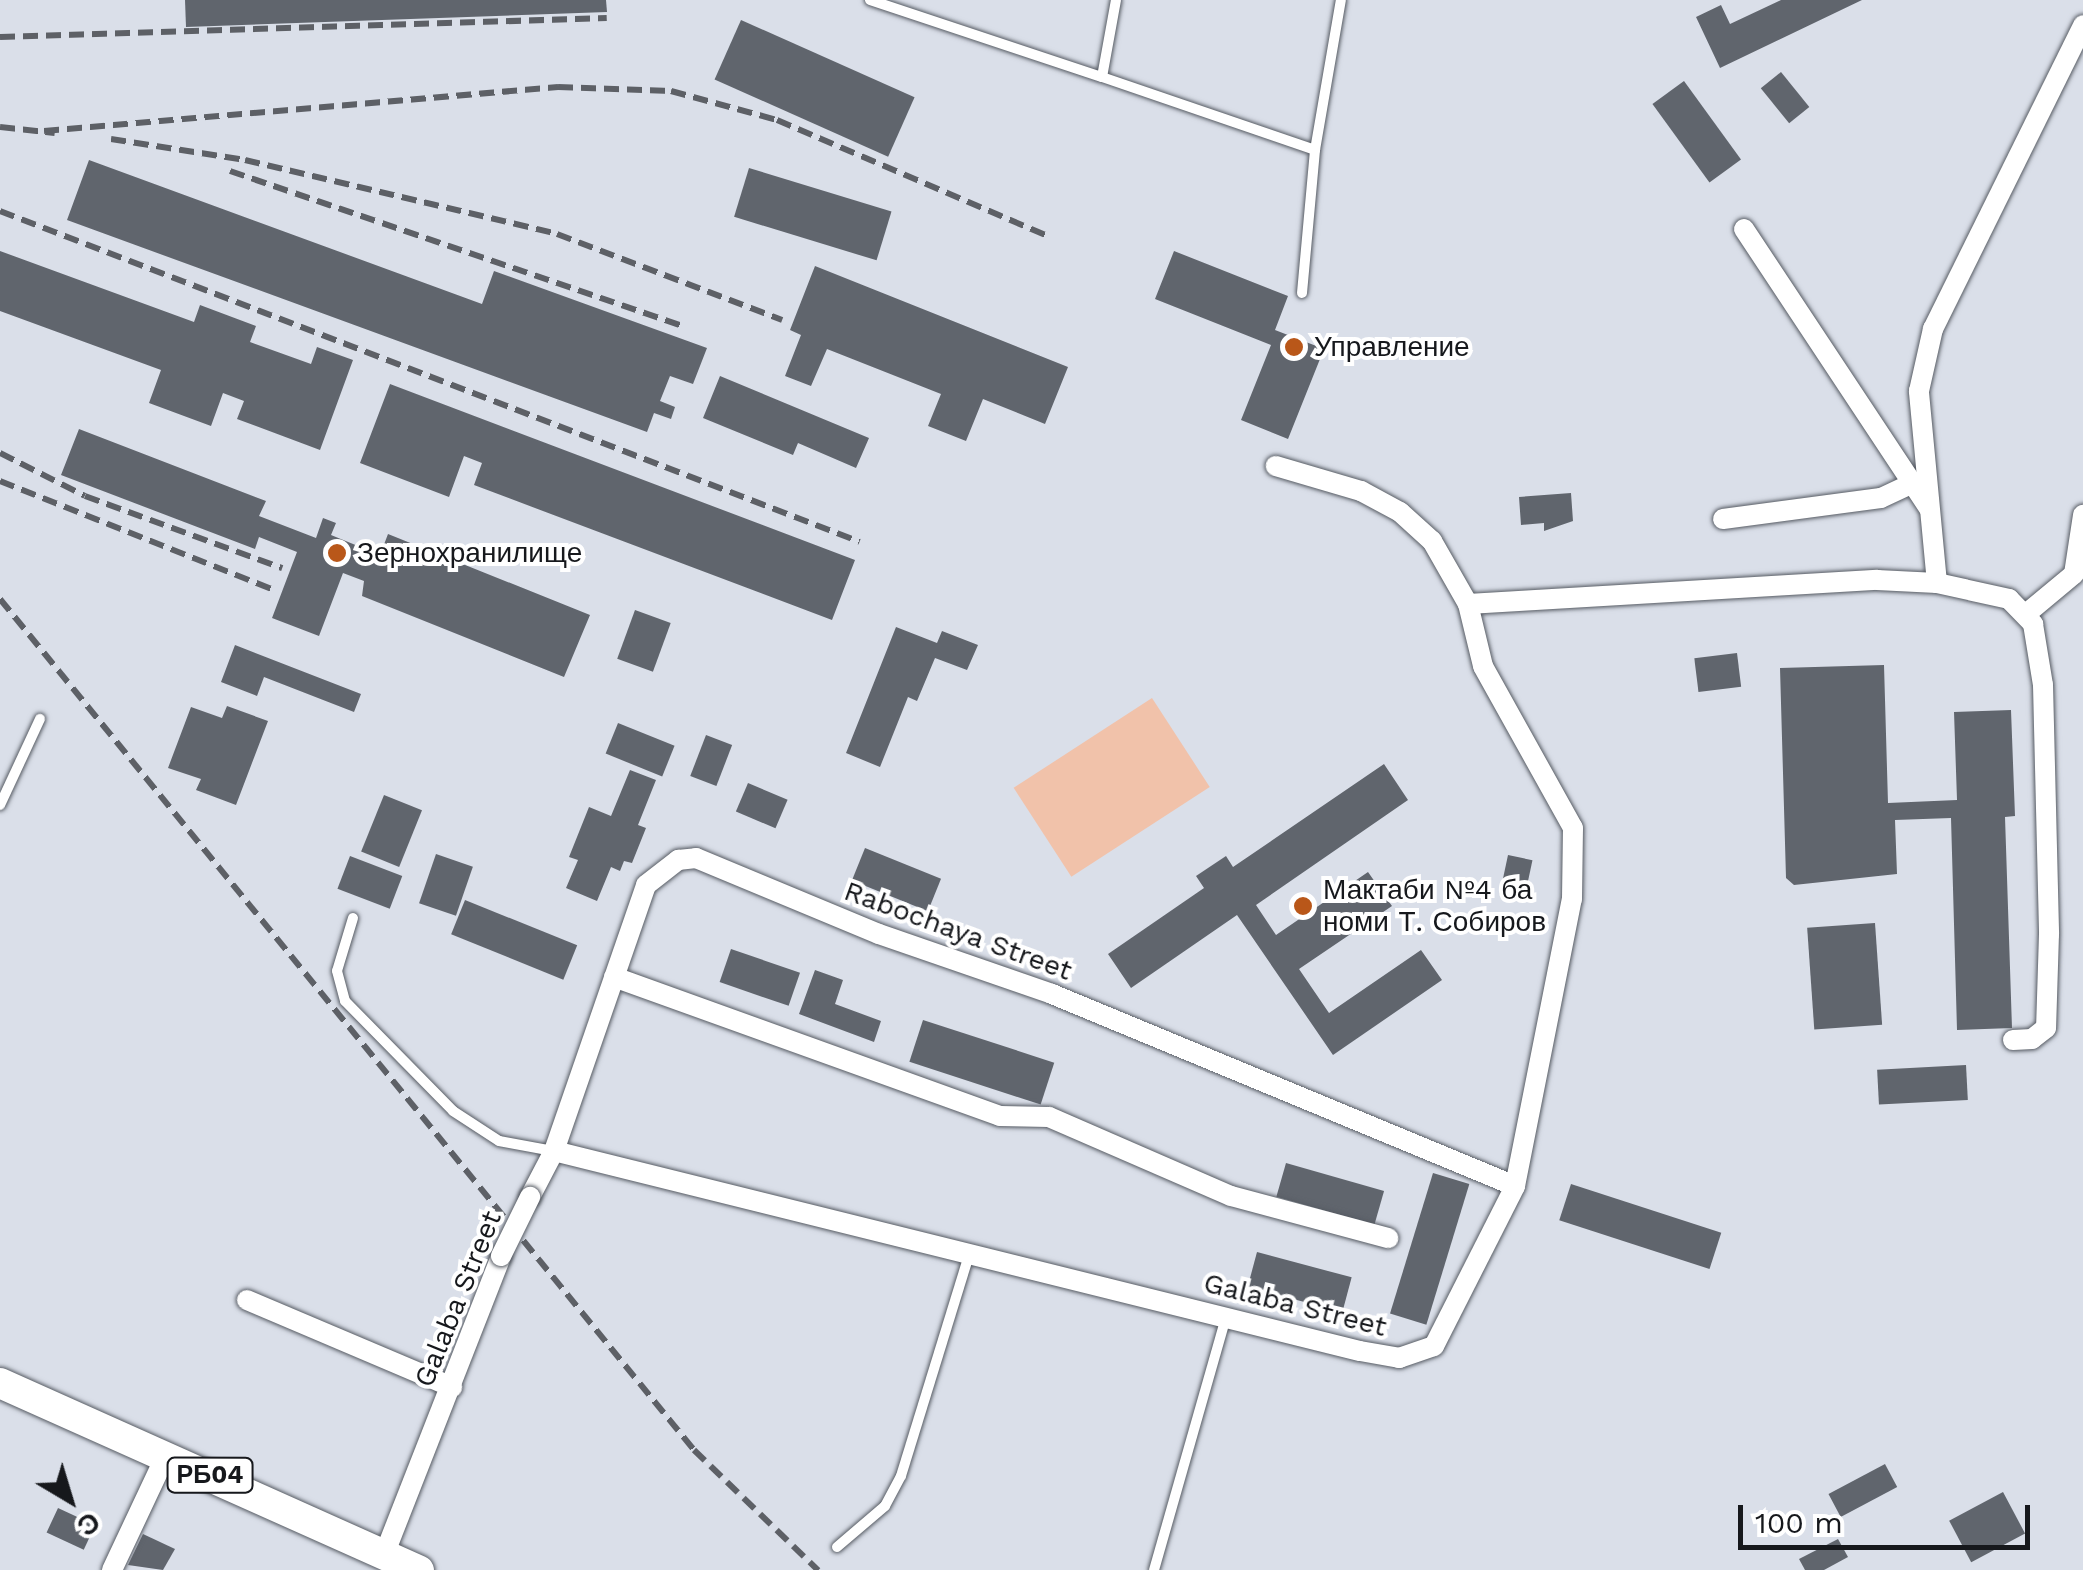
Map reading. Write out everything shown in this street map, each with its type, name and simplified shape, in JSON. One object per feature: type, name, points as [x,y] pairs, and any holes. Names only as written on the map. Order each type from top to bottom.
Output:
[{"type":"main road","name":"РБ04","points":[[0,1383],[419,1570]]},
{"type":"street","points":[[1937,583],[1919,391],[1933,329],[2083,25]]},
{"type":"street","points":[[1744,229],[1931,510]]},
{"type":"street","name":"Galaba Street","points":[[384,1555],[501,1256],[554,1151],[1360,1352],[1399,1358],[1426,1352],[1444,1332],[1515,1186],[1577,864],[1564,804],[1483,666],[1468,604],[1432,540],[1400,512],[1361,491],[1276,466]]},
{"type":"street","points":[[1724,519],[1880,498],[1911,484]]},
{"type":"street","points":[[2026,614],[2074,574],[2083,515]]},
{"type":"street","points":[[1468,604],[1877,580],[1937,583],[2009,599],[2026,614],[2043,685],[2048,1019],[2032,1039],[2013,1040]]},
{"type":"street","name":"Rabochaya Street","points":[[554,1151],[646,885],[678,860],[696,858],[879,934],[1052,994],[1515,1186]]},
{"type":"street","points":[[614,977],[1000,1116],[1049,1118],[1231,1196],[1388,1238]]},
{"type":"street","points":[[247,1300],[452,1387]]},
{"type":"street","points":[[112,1570],[166,1455]]},
{"type":"lane","points":[[870,0],[1315,150]]},
{"type":"lane","points":[[1102,77],[1116,0]]},
{"type":"lane","points":[[1302,293],[1315,150],[1341,0]]},
{"type":"lane","points":[[0,805],[40,720]]},
{"type":"lane","points":[[353,918],[337,971],[346,1002],[453,1110],[499,1141],[554,1151]]},
{"type":"lane","points":[[837,1548],[885,1506],[901,1476],[969,1255]]},
{"type":"lane","points":[[1154,1570],[1226,1317]]},
{"type":"shaded area","points":[[1152,698],[1210,787],[1071,877],[1014,788]]},
{"type":"building","points":[[185,0],[606,0],[607,12],[186,27]]},
{"type":"building","points":[[1781,0],[1862,0],[1720,68],[1696,17],[1721,5],[1730,24]]},
{"type":"building","points":[[741,20],[915,97],[888,157],[715,79]]},
{"type":"building","points":[[1781,72],[1809,107],[1789,123],[1761,88]]},
{"type":"building","points":[[1684,81],[1741,159],[1709,182],[1652,104]]},
{"type":"building","points":[[89,160],[482,304],[494,271],[707,348],[693,384],[670,376],[660,401],[675,407],[671,419],[654,413],[647,432],[67,220]]},
{"type":"building","points":[[749,168],[891,212],[877,260],[734,217]]},
{"type":"building","points":[[0,251],[194,322],[200,305],[256,326],[250,342],[311,364],[317,347],[353,360],[320,450],[237,419],[244,401],[223,393],[211,426],[149,403],[161,370],[0,311]]},
{"type":"building","name":"Управление","points":[[1174,251],[1288,296],[1275,330],[1324,349],[1288,439],[1241,420],[1271,345],[1155,299]]},
{"type":"building","points":[[815,266],[1068,367],[1045,424],[983,399],[966,441],[928,426],[941,394],[827,349],[811,386],[785,376],[801,335],[790,330]]},
{"type":"building","points":[[720,376],[869,438],[856,468],[798,443],[793,455],[703,418]]},
{"type":"building","points":[[390,384],[855,560],[832,620],[474,485],[482,463],[464,456],[449,497],[360,463]]},
{"type":"building","name":"Зернохранилище","points":[[79,429],[266,501],[259,516],[316,538],[323,518],[336,523],[331,535],[380,555],[388,534],[590,615],[564,677],[362,596],[364,581],[343,573],[319,636],[272,618],[297,552],[259,537],[255,549],[61,475]]},
{"type":"building","points":[[1571,493],[1573,521],[1544,531],[1544,523],[1521,525],[1519,497]]},
{"type":"building","points":[[635,610],[671,623],[653,672],[617,659]]},
{"type":"building","points":[[896,627],[937,643],[942,631],[978,645],[967,670],[935,658],[917,701],[908,697],[880,767],[846,753]]},
{"type":"building","points":[[235,645],[361,694],[354,712],[264,677],[257,696],[221,682]]},
{"type":"building","points":[[1737,653],[1741,687],[1698,692],[1694,658]]},
{"type":"building","points":[[1884,665],[1888,803],[1957,800],[1954,712],[2011,710],[2015,816],[2005,817],[2012,1028],[1957,1030],[1951,818],[1895,820],[1897,874],[1794,885],[1786,878],[1780,668]]},
{"type":"building","points":[[227,706],[268,721],[236,805],[196,790],[201,779],[168,768],[191,707],[222,718]]},
{"type":"building","points":[[618,723],[675,746],[662,776],[606,754]]},
{"type":"building","points":[[706,735],[732,745],[716,786],[690,776]]},
{"type":"building","points":[[1384,764],[1408,800],[1256,905],[1276,935],[1368,872],[1392,906],[1299,969],[1329,1013],[1421,950],[1442,980],[1333,1055],[1237,915],[1131,988],[1108,954],[1204,888],[1196,876],[1226,856],[1233,867]]},
{"type":"building","points":[[630,770],[656,780],[638,825],[646,828],[632,863],[624,861],[620,871],[611,867],[597,901],[566,888],[578,860],[569,857],[589,807],[611,816]]},
{"type":"building","points":[[748,783],[788,800],[775,828],[736,812]]},
{"type":"building","points":[[384,795],[422,810],[399,867],[361,852]]},
{"type":"building","points":[[865,848],[941,879],[928,911],[852,880]]},
{"type":"building","points":[[436,854],[473,867],[456,916],[419,903]]},
{"type":"building","points":[[1508,855],[1532,860],[1524,899],[1500,894]]},
{"type":"building","points":[[350,856],[402,876],[390,909],[337,889]]},
{"type":"building","points":[[465,900],[577,945],[563,980],[451,934]]},
{"type":"building","points":[[1875,923],[1882,1025],[1814,1029],[1807,928]]},
{"type":"building","points":[[731,949],[800,973],[789,1006],[720,982]]},
{"type":"building","points":[[815,970],[843,980],[835,1004],[881,1021],[874,1042],[799,1014]]},
{"type":"building","points":[[923,1020],[1054,1063],[1041,1104],[909,1062]]},
{"type":"building","points":[[1966,1065],[1968,1100],[1879,1105],[1877,1070]]},
{"type":"building","points":[[1286,1163],[1384,1191],[1374,1225],[1276,1197]]},
{"type":"building","points":[[1433,1173],[1469,1184],[1426,1325],[1390,1314]]},
{"type":"building","points":[[1571,1184],[1721,1233],[1710,1269],[1559,1220]]},
{"type":"building","points":[[1257,1252],[1352,1277],[1342,1312],[1248,1287]]},
{"type":"building","points":[[1885,1464],[1897,1487],[1841,1517],[1828,1494]]},
{"type":"building","points":[[2003,1492],[2025,1533],[1971,1562],[1949,1521]]},
{"type":"building","points":[[58,1508],[95,1525],[84,1550],[47,1532]]},
{"type":"building","points":[[143,1534],[175,1549],[163,1570],[128,1565]]},
{"type":"building","points":[[1838,1539],[1848,1557],[1824,1570],[1805,1570],[1799,1559]]},
{"type":"railway","points":[[0,37],[607,18]]},
{"type":"railway","points":[[44,131],[558,87],[671,91],[777,120],[1047,236]]},
{"type":"railway","points":[[0,127],[55,133]]},
{"type":"railway","points":[[111,139],[245,160],[557,234],[782,320]]},
{"type":"railway","points":[[230,171],[685,327]]},
{"type":"railway","points":[[0,211],[860,542]]},
{"type":"railway","points":[[0,453],[85,496],[282,568]]},
{"type":"railway","points":[[0,481],[276,591]]},
{"type":"railway","points":[[0,599],[694,1450],[818,1570]]},
{"type":"place","name":"Управление","points":[[1294,347]]},
{"type":"place","name":"Зернохранилище","points":[[337,553]]},
{"type":"place","name":"Мактаби №4 ба номи Т. Собиров","points":[[1303,906]]}]
